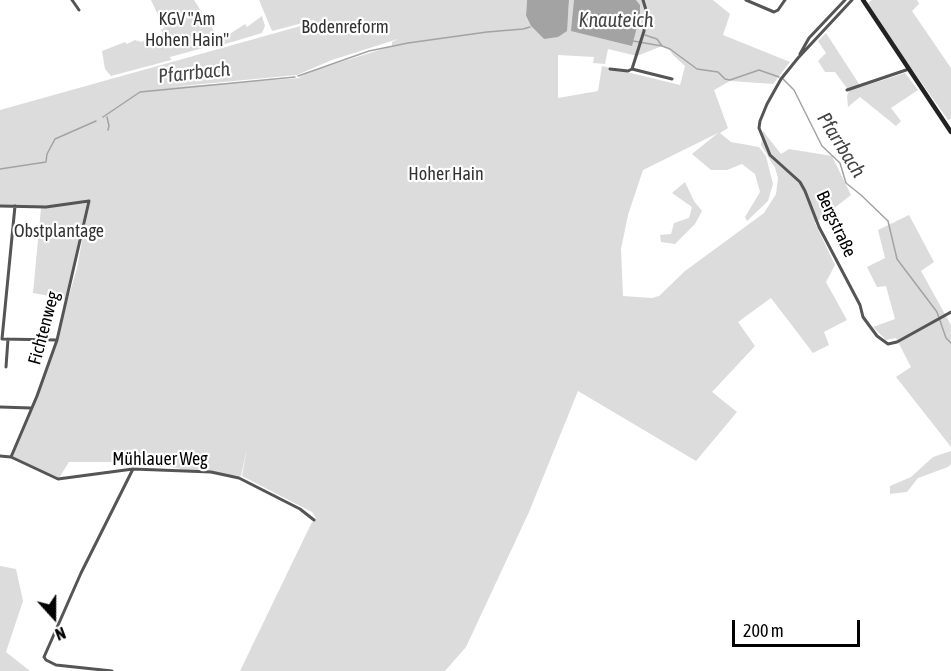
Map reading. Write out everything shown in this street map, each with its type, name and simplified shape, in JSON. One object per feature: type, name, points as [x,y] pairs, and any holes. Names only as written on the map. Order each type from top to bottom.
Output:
[{"type":"street","points":[[72,0],[79,10]]},
{"type":"street","points":[[632,69],[644,31],[643,0]]},
{"type":"street","points":[[746,0],[774,12],[785,0]]},
{"type":"street","name":"Bergstraße","points":[[798,58],[809,38],[845,0]]},
{"type":"street","name":"Bergstraße","points":[[852,0],[781,79],[760,121],[759,128],[770,156],[800,182],[819,227],[860,305],[863,317],[884,342],[888,344],[897,342],[951,312]]},
{"type":"street","points":[[863,0],[951,132]]},
{"type":"street","points":[[610,69],[628,71],[632,69],[672,79]]},
{"type":"street","points":[[847,90],[909,69]]},
{"type":"street","name":"Fichtenweg","points":[[11,457],[57,340],[89,201],[46,207],[15,206]]},
{"type":"street","points":[[0,206],[15,206],[1,339],[57,340]]},
{"type":"street","points":[[6,367],[8,339]]},
{"type":"street","points":[[0,407],[31,408]]},
{"type":"street","name":"Mühlauer Weg","points":[[0,456],[11,457],[58,479],[133,469],[211,472],[236,477],[300,509],[314,520]]},
{"type":"street","points":[[112,671],[56,665],[44,657],[81,573],[133,469]]},
{"type":"green space","name":"KGV \"Am Hohen Hain\"","points":[[151,0],[194,0],[217,36],[228,35],[245,24],[247,27],[262,16],[265,26],[262,33],[170,57],[171,60],[111,76],[105,69],[102,51],[125,42],[127,44],[135,40],[141,42],[163,33],[161,30],[164,28]]},
{"type":"green space","points":[[259,0],[527,0],[526,17],[531,26],[544,39],[568,15],[569,0],[574,0],[631,45],[640,16],[640,5],[636,0],[713,0],[730,14],[723,35],[790,62],[773,84],[730,81],[714,90],[728,128],[720,133],[731,142],[759,147],[766,156],[773,184],[768,201],[747,221],[745,217],[760,192],[755,174],[742,164],[727,170],[711,170],[692,154],[718,133],[643,170],[628,215],[621,249],[623,296],[652,298],[659,296],[685,271],[764,213],[776,194],[778,178],[775,168],[761,145],[763,131],[781,154],[789,149],[832,156],[851,195],[815,223],[835,265],[826,282],[847,320],[824,332],[829,345],[813,353],[771,298],[738,322],[755,346],[712,392],[737,412],[696,461],[578,391],[529,512],[466,647],[445,671],[240,671],[311,524],[316,518],[312,512],[242,476],[247,448],[241,476],[197,472],[144,462],[69,462],[59,478],[11,457],[52,354],[77,268],[89,202],[46,207],[0,206],[0,110],[315,22],[314,20],[272,31]],"holes":[[[398,39],[392,42],[392,46],[309,72],[300,78],[171,87],[297,75],[332,60]],[[662,46],[669,49],[685,66],[680,85],[602,66],[598,91],[558,98],[558,55],[594,57],[593,63],[605,64],[608,49],[637,56]]]},
{"type":"green space","points":[[872,0],[917,0],[919,4],[912,11],[951,68],[951,119],[948,120],[902,55],[868,3]]},
{"type":"green space","points":[[826,33],[861,87],[905,73],[918,90],[891,108],[901,121],[896,126],[860,97],[848,107],[849,91],[835,72],[825,72],[818,61],[826,53],[818,41]]},
{"type":"green space","points":[[685,182],[694,201],[702,211],[695,224],[675,244],[661,242],[660,235],[671,234],[674,223],[689,218],[692,207],[672,193]]},
{"type":"green space","name":"Obstplantage","points":[[87,203],[65,299],[33,293],[41,208]]},
{"type":"green space","points":[[909,215],[934,262],[921,271],[951,325],[951,447],[896,377],[911,367],[896,338],[886,340],[873,327],[895,319],[886,286],[877,287],[867,267],[885,258],[878,230]]},
{"type":"green space","points":[[951,451],[951,464],[948,467],[918,478],[907,492],[890,494],[890,486],[911,477],[933,457]]},
{"type":"green space","points":[[0,566],[16,569],[23,601],[6,652],[30,671],[0,671]]},
{"type":"water","name":"Knauteich","points":[[527,0],[569,0],[567,31],[558,37],[544,39],[531,26],[526,16]]},
{"type":"water","name":"Knauteich","points":[[574,0],[636,0],[640,5],[640,16],[632,46],[571,31]]},
{"type":"waterway","name":"Pfarrbach","points":[[298,76],[369,51],[408,43],[530,27]]},
{"type":"waterway","name":"Pfarrbach","points":[[645,35],[657,39],[662,46],[670,49],[697,69],[718,72],[725,79],[730,80],[759,70],[779,77]]},
{"type":"waterway","points":[[633,41],[662,46]]},
{"type":"waterway","name":"Pfarrbach","points":[[103,117],[140,92],[295,77]]},
{"type":"waterway","name":"Pfarrbach","points":[[783,79],[794,90],[822,146],[840,163],[846,183],[888,221],[897,259],[937,312],[946,338],[951,343]]},
{"type":"waterway","points":[[107,117],[108,130]]},
{"type":"waterway","name":"Pfarrbach","points":[[0,169],[46,162],[47,154],[55,139],[96,121]]},
{"type":"park label","name":"Bodenreform","points":[[345,27]]},
{"type":"park label","name":"Hoher Hain","points":[[446,174]]}]
